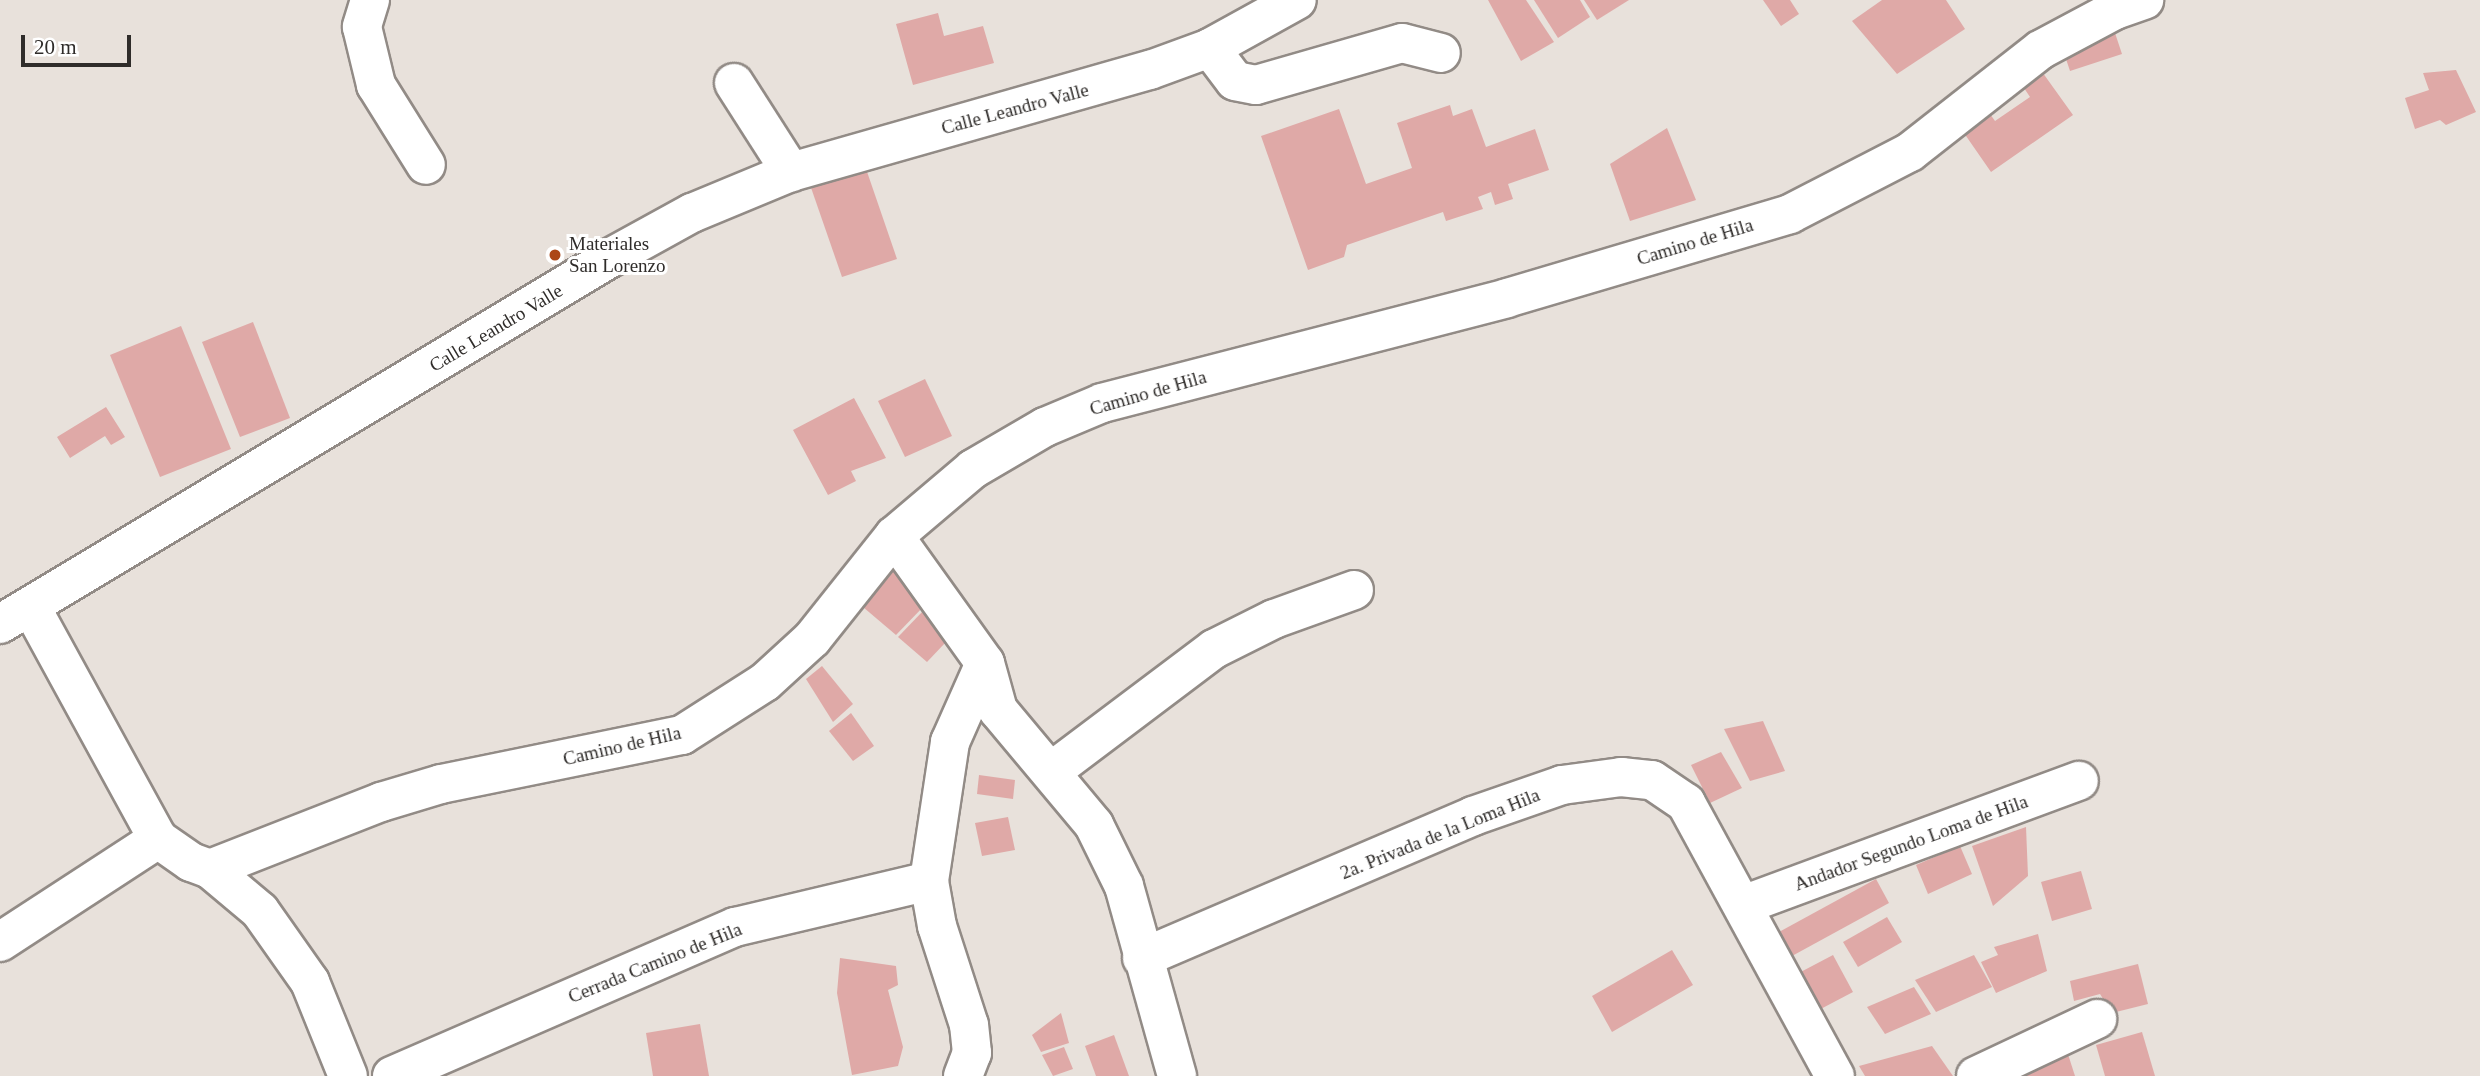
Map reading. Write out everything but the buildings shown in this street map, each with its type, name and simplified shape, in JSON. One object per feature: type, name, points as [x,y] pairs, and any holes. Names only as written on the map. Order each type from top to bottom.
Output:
[{"type":"street","points":[[370,0],[362,27],[376,85],[426,165]]},
{"type":"street","name":"Calle Leandro Valle","points":[[16,616],[610,258],[692,214],[791,172],[1078,93],[1210,48],[1297,0]]},
{"type":"street","name":"Camino de Hila","points":[[210,869],[381,802],[442,784],[681,735],[716,717],[765,682],[812,639],[894,536],[973,469],[1045,427],[1102,403],[1507,298],[1790,214],[1910,152],[2040,50],[2115,10],[2144,0]]},
{"type":"street","points":[[1210,48],[1235,81],[1256,85],[1402,43],[1441,53]]},
{"type":"street","points":[[734,83],[791,172]]},
{"type":"street","points":[[894,536],[985,663],[998,710],[1052,771],[1094,825],[1124,886],[1177,1076]]},
{"type":"street","points":[[1052,771],[1214,649],[1274,619],[1354,590]]},
{"type":"street","points":[[16,616],[158,839],[183,857],[210,869],[260,911],[285,943],[310,982],[348,1076]]},
{"type":"street","points":[[963,1076],[972,1053],[970,1025],[937,926],[929,881],[950,742],[985,663]]},
{"type":"street","name":"2a. Privada de la Loma Hila","points":[[1142,958],[1473,816],[1562,785],[1621,777],[1652,780],[1686,803],[1835,1076]]},
{"type":"street","name":"Andador Segundo Loma de Hila","points":[[1743,905],[2079,781]]},
{"type":"street","points":[[0,942],[158,839]]},
{"type":"street","name":"Cerrada Camino de Hila","points":[[393,1076],[735,927],[929,881]]},
{"type":"street","points":[[1976,1076],[2097,1019]]},
{"type":"place","name":"Materiales San Lorenzo","points":[[555,255]]}]
